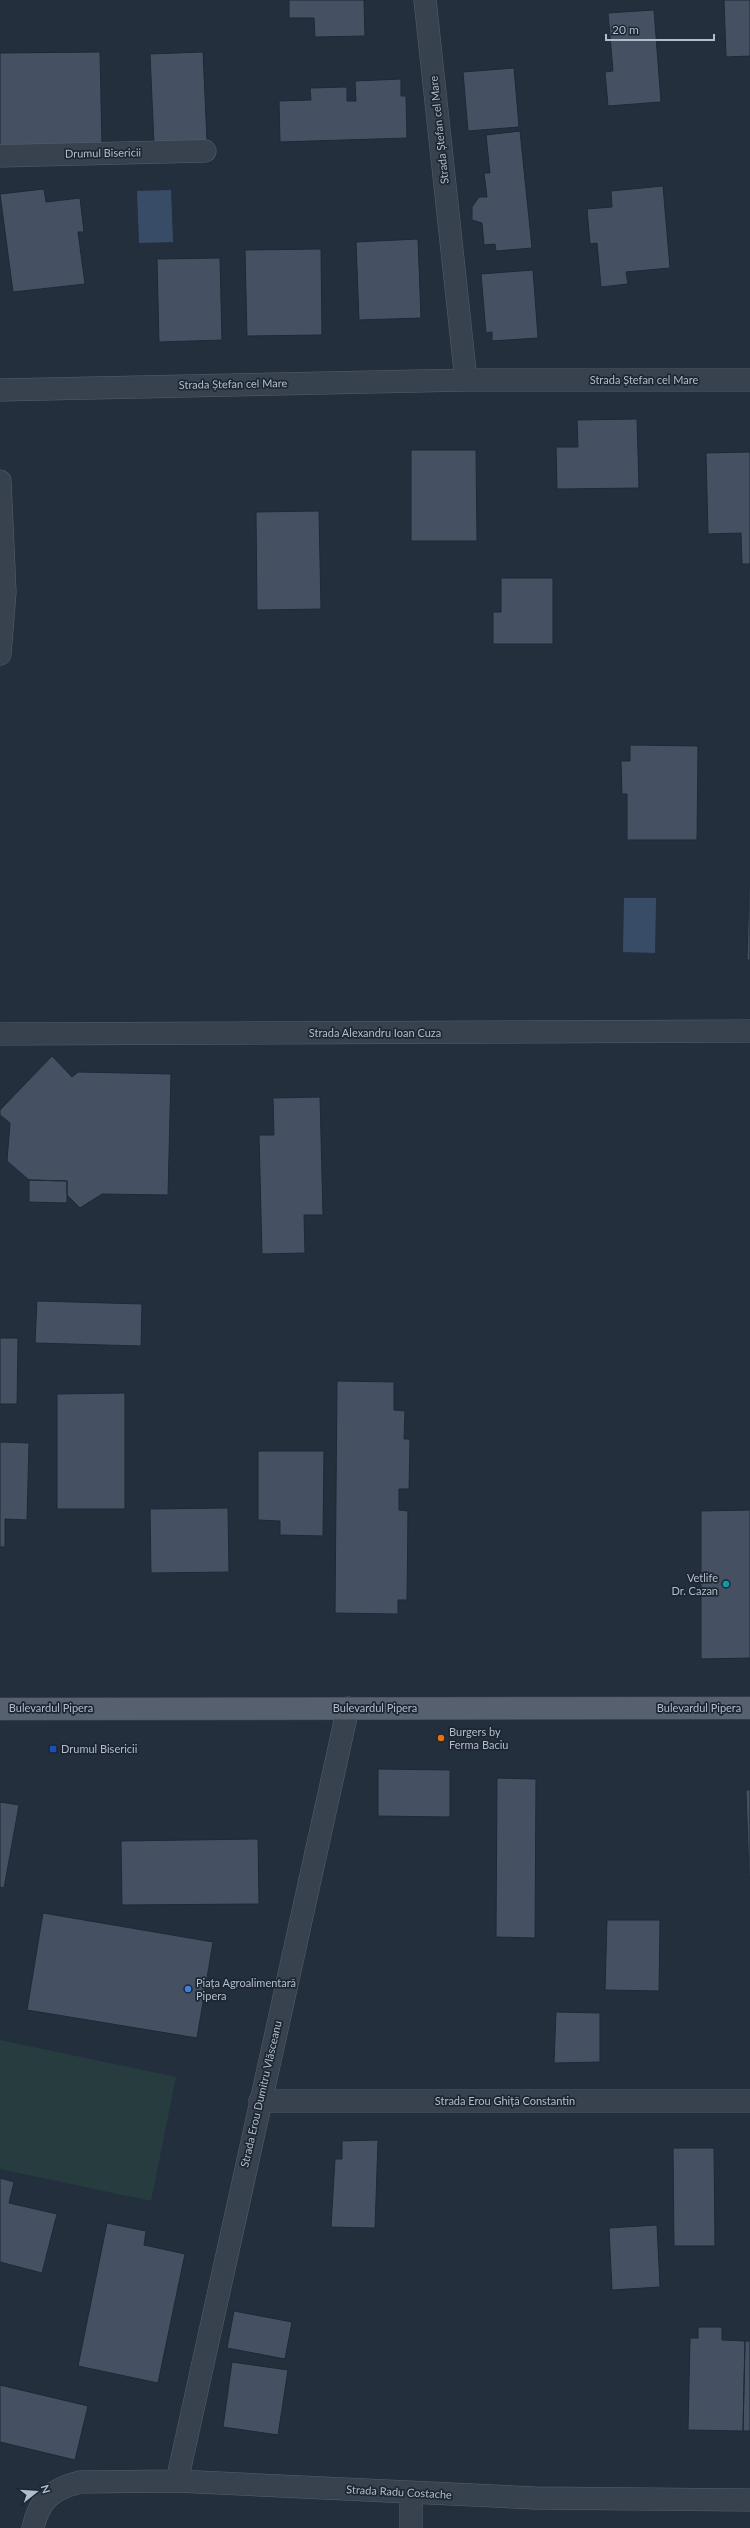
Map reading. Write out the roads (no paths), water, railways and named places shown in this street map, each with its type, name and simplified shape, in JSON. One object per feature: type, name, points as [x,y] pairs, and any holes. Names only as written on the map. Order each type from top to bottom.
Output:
[{"type":"main road","name":"Bulevardul Pipera","points":[[0,1709],[750,1708]]},
{"type":"street","name":"Strada Ștefan cel Mare","points":[[424,0],[466,380]]},
{"type":"street","name":"Drumul Bisericii","points":[[0,156],[205,151]]},
{"type":"street","name":"Strada Ștefan cel Mare","points":[[0,390],[32,388],[466,380],[750,380]]},
{"type":"street","points":[[0,481],[5,592],[0,654]]},
{"type":"street","name":"Strada Alexandru Ioan Cuza","points":[[0,1034],[750,1031]]},
{"type":"street","name":"Strada Erou Dumitru Vlăsceanu","points":[[177,2481],[348,1708]]},
{"type":"street","name":"Strada Erou Ghiță Constantin","points":[[260,2101],[750,2101]]},
{"type":"street","name":"Strada Radu Costache","points":[[33,2528],[42,2506],[50,2494],[64,2486],[80,2482],[177,2481],[535,2498],[750,2500]]},
{"type":"street","points":[[411,2493],[411,2528]]},
{"type":"water","points":[[171,190],[173,242],[139,243],[137,191]]},
{"type":"water","points":[[624,898],[656,898],[655,953],[623,952]]},
{"type":"place","name":"Vetlife Dr. Cazan","points":[[726,1584]]},
{"type":"place","name":"Burgers by Ferma Baciu","points":[[441,1738]]},
{"type":"place","name":"Drumul Bisericii","points":[[53,1749]]},
{"type":"place","name":"Piața Agroalimentară Pipera","points":[[188,1989]]}]
